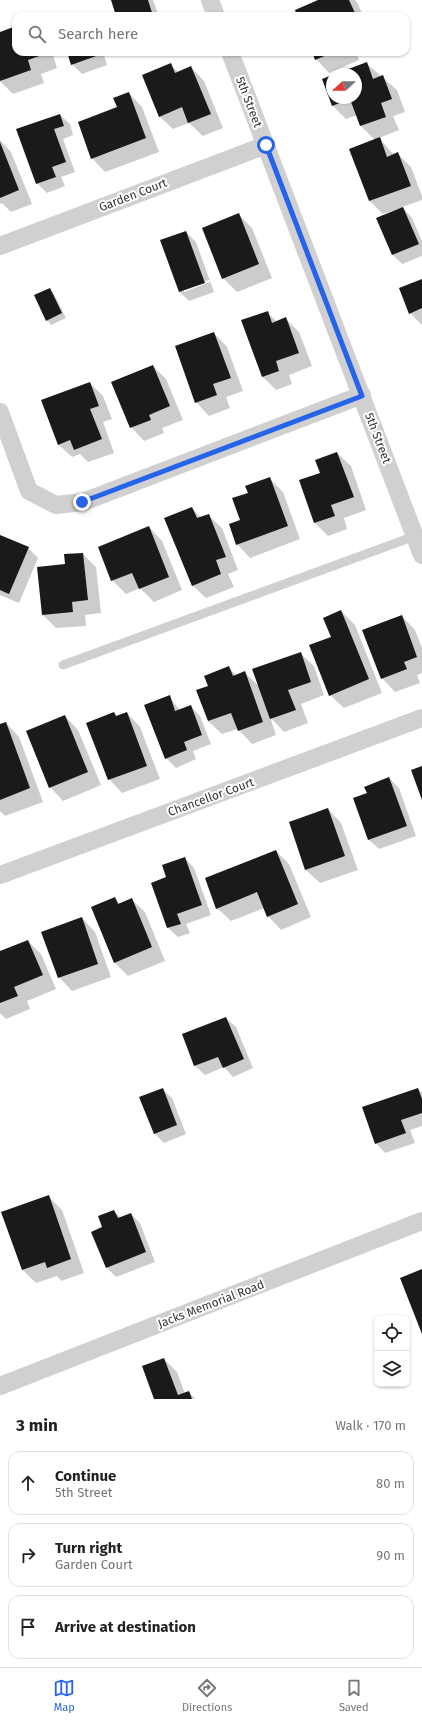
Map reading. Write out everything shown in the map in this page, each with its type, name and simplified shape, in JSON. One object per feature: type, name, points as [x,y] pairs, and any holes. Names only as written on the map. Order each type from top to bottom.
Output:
[{"type":"street","points":[[210,0],[214,12]]},
{"type":"street","name":"5th Street","points":[[232,56],[422,555]]},
{"type":"street","name":"Garden Court","points":[[0,246],[266,145]]},
{"type":"street","points":[[0,412],[29,491],[56,505],[82,502],[362,396]]},
{"type":"street","name":"Chancellor Court","points":[[0,875],[422,718]]},
{"type":"street","name":"Jacks Memorial Road","points":[[0,1386],[422,1221]]},
{"type":"lane","points":[[63,665],[415,536]]},
{"type":"building","points":[[111,0],[148,0],[152,12],[115,12]]},
{"type":"building","points":[[318,0],[349,0],[355,12],[296,12],[295,10]]},
{"type":"building","points":[[12,28],[12,56],[39,56],[28,60],[31,70],[0,81],[0,32]]},
{"type":"building","points":[[68,56],[96,56],[71,65]]},
{"type":"building","points":[[314,56],[324,56],[315,60]]},
{"type":"building","points":[[367,62],[373,79],[383,75],[392,99],[381,103],[386,117],[360,126],[352,104],[362,104],[362,68],[351,68]]},
{"type":"building","points":[[171,63],[175,73],[191,66],[211,114],[188,123],[182,107],[159,117],[142,75]]},
{"type":"building","points":[[326,77],[326,90],[322,79]]},
{"type":"building","points":[[129,92],[146,138],[91,159],[78,122],[117,107],[113,98]]},
{"type":"building","points":[[60,114],[64,126],[54,129],[66,162],[52,167],[56,177],[36,184],[16,129]]},
{"type":"building","points":[[380,137],[387,157],[398,152],[411,186],[369,201],[349,149]]},
{"type":"building","points":[[0,142],[19,190],[0,198]]},
{"type":"building","points":[[403,207],[419,244],[392,255],[376,218]]},
{"type":"building","points":[[239,213],[259,264],[222,279],[202,228]]},
{"type":"building","points":[[186,231],[205,283],[179,292],[160,240]]},
{"type":"building","points":[[422,279],[422,308],[409,314],[399,288]]},
{"type":"building","points":[[50,288],[62,313],[46,321],[34,295]]},
{"type":"building","points":[[268,311],[272,323],[286,317],[299,353],[276,361],[279,371],[262,377],[241,320]]},
{"type":"building","points":[[214,332],[231,378],[213,384],[217,395],[195,403],[175,346]]},
{"type":"building","points":[[153,365],[170,406],[149,415],[151,420],[130,428],[111,382]]},
{"type":"building","points":[[90,382],[99,406],[90,409],[102,439],[74,450],[70,440],[58,445],[41,400]]},
{"type":"building","points":[[337,452],[354,497],[331,505],[335,516],[314,523],[299,480],[320,473],[315,460]]},
{"type":"building","points":[[270,477],[288,526],[236,545],[229,524],[240,520],[232,498],[248,493],[245,486]]},
{"type":"building","points":[[192,507],[197,518],[209,514],[226,557],[216,560],[221,574],[192,586],[164,518]]},
{"type":"building","points":[[149,526],[169,577],[139,589],[132,573],[111,581],[98,547]]},
{"type":"building","points":[[0,535],[29,547],[9,594],[0,590]]},
{"type":"building","points":[[83,553],[88,600],[72,602],[73,612],[42,615],[37,567],[65,564],[64,554]]},
{"type":"building","points":[[341,610],[369,679],[329,696],[309,645],[331,637],[323,618]]},
{"type":"building","points":[[402,615],[417,657],[404,662],[407,669],[381,679],[362,630]]},
{"type":"building","points":[[301,652],[311,682],[288,690],[296,710],[270,719],[252,669]]},
{"type":"building","points":[[229,666],[233,676],[245,671],[263,722],[238,731],[231,713],[208,721],[196,690],[208,686],[204,676]]},
{"type":"building","points":[[170,695],[175,711],[191,705],[202,735],[184,742],[187,750],[165,759],[144,705]]},
{"type":"building","points":[[114,712],[116,716],[127,712],[147,766],[108,780],[86,723]]},
{"type":"building","points":[[65,715],[88,772],[49,788],[26,731]]},
{"type":"building","points":[[6,722],[30,788],[0,800],[0,724]]},
{"type":"building","points":[[422,766],[422,800],[411,770]]},
{"type":"building","points":[[389,777],[407,826],[368,840],[353,798],[367,793],[364,787]]},
{"type":"building","points":[[328,808],[345,856],[305,870],[289,822]]},
{"type":"building","points":[[276,850],[298,904],[267,917],[257,892],[216,909],[205,878]]},
{"type":"building","points":[[185,857],[202,905],[177,914],[181,924],[167,928],[151,883],[166,877],[162,865]]},
{"type":"building","points":[[115,897],[118,904],[132,898],[152,947],[114,963],[91,907]]},
{"type":"building","points":[[82,917],[98,964],[58,978],[41,932]]},
{"type":"building","points":[[28,940],[43,975],[14,987],[18,996],[0,1003],[0,951]]},
{"type":"building","points":[[226,1017],[244,1059],[223,1068],[218,1057],[194,1066],[182,1034]]},
{"type":"building","points":[[163,1088],[177,1125],[154,1134],[139,1097]]},
{"type":"building","points":[[418,1088],[422,1099],[422,1113],[401,1120],[406,1133],[375,1144],[362,1107]]},
{"type":"building","points":[[49,1195],[71,1259],[47,1268],[45,1262],[22,1270],[1,1212]]},
{"type":"building","points":[[114,1210],[118,1218],[131,1213],[146,1252],[106,1268],[91,1232],[102,1227],[98,1216]]},
{"type":"building","points":[[422,1269],[422,1334],[400,1278]]},
{"type":"building","points":[[164,1358],[178,1395],[189,1391],[192,1399],[154,1399],[142,1366]]},
{"type":"route","points":[[82,502],[362,396],[266,145]]}]
